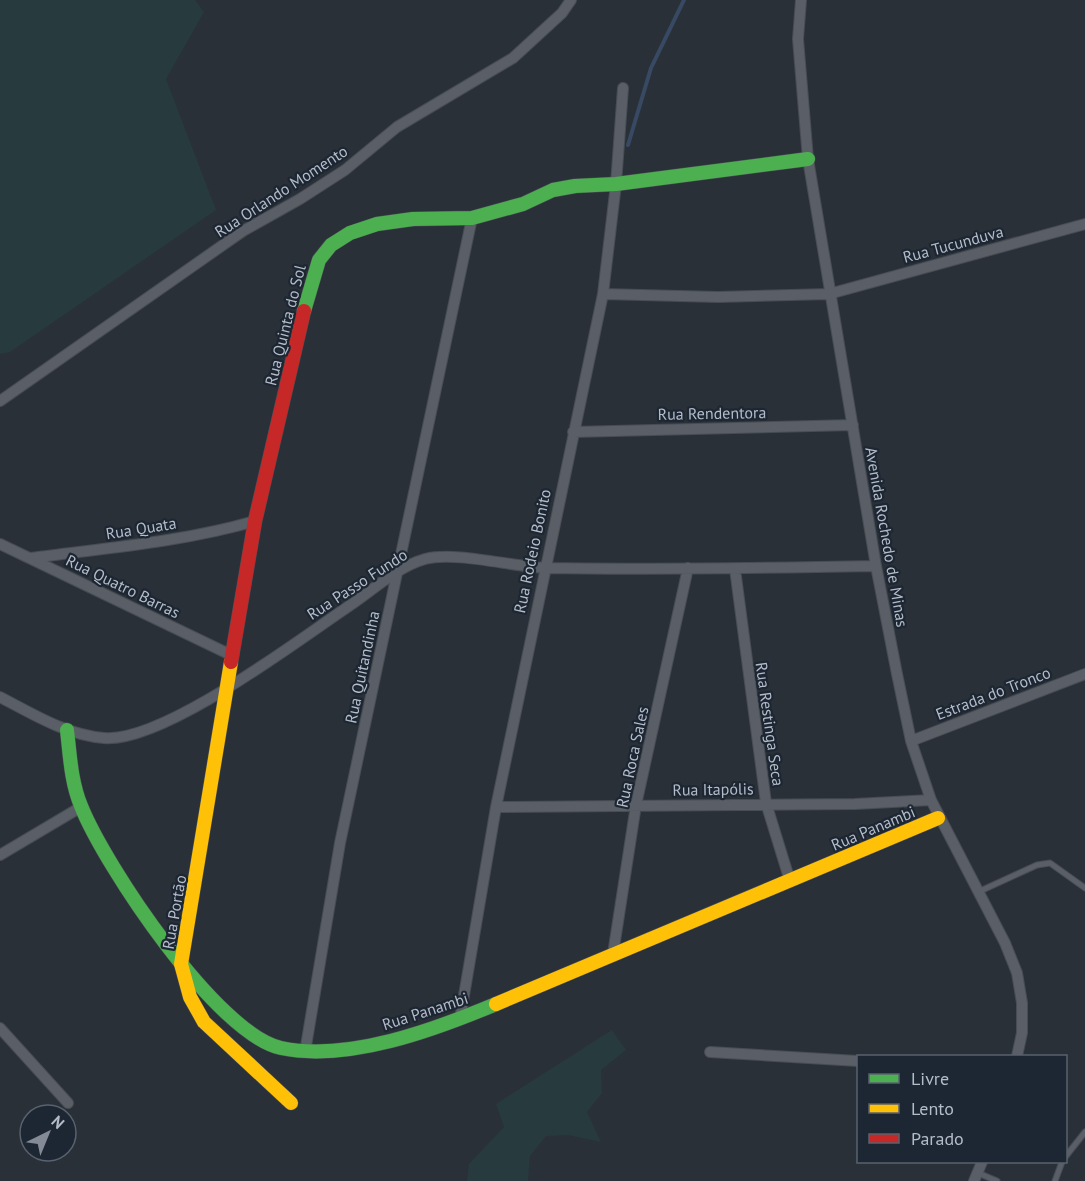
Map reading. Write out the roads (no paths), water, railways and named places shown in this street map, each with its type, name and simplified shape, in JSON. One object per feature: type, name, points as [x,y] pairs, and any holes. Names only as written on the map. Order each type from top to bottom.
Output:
[{"type":"street","name":"Rua Orlando Momento","points":[[0,401],[243,231],[345,170],[397,127],[513,58],[562,13],[571,0]]},
{"type":"street","name":"Avenida Rochedo de Minas","points":[[801,0],[798,39],[808,159],[876,566],[911,741],[938,818],[1005,943],[1017,973],[1022,1003],[1022,1033],[1017,1055]]},
{"type":"street","name":"Rua Rodeio Bonito","points":[[460,1019],[496,807],[544,568],[603,294],[616,184],[623,88]]},
{"type":"street","name":"Rua Quinta do Sol","points":[[227,687],[255,521],[307,296],[319,260],[331,245],[378,224],[413,219],[472,218],[523,204],[553,190],[575,186],[616,184],[808,159]]},
{"type":"street","name":"Rua Quitandinha","points":[[305,1052],[340,843],[472,218]]},
{"type":"street","name":"Rua Tucunduva","points":[[603,294],[718,297],[829,294],[1085,224]]},
{"type":"street","name":"Rua Rendentora","points":[[573,432],[853,425]]},
{"type":"street","name":"Rua Quata","points":[[31,558],[226,529],[255,521]]},
{"type":"street","name":"Rua Quatro Barras","points":[[0,544],[233,656]]},
{"type":"street","name":"Rua Passo Fundo","points":[[0,697],[67,730],[103,738],[123,738],[148,732],[227,687],[398,572],[428,558],[544,568],[735,569],[876,566]]},
{"type":"street","name":"Rua Roca Sales","points":[[613,954],[636,805],[688,568]]},
{"type":"street","name":"Rua Restinga Seca","points":[[735,569],[766,803],[790,881]]},
{"type":"street","name":"Estrada do Tronco","points":[[911,741],[1085,674]]},
{"type":"street","name":"Rua Portão","points":[[227,687],[181,964],[190,997],[204,1022],[291,1103]]},
{"type":"street","name":"Rua Panambi","points":[[67,730],[73,781],[81,807],[128,891],[181,964],[235,1022],[276,1047],[305,1052],[348,1051],[460,1019],[938,818]]},
{"type":"street","name":"Rua Itapólis","points":[[496,807],[855,804],[931,800]]},
{"type":"street","points":[[0,855],[81,807]]},
{"type":"street","points":[[0,1028],[68,1103]]},
{"type":"street","points":[[710,1052],[857,1061]]},
{"type":"lane","points":[[978,892],[1038,865],[1050,863],[1063,869],[1085,888]]},
{"type":"lane","points":[[1067,1154],[1085,1132]]},
{"type":"lane","points":[[1055,1181],[1061,1163]]},
{"type":"lane","points":[[976,1177],[997,1181]]},
{"type":"waterway","points":[[628,145],[651,68],[684,0]]}]
